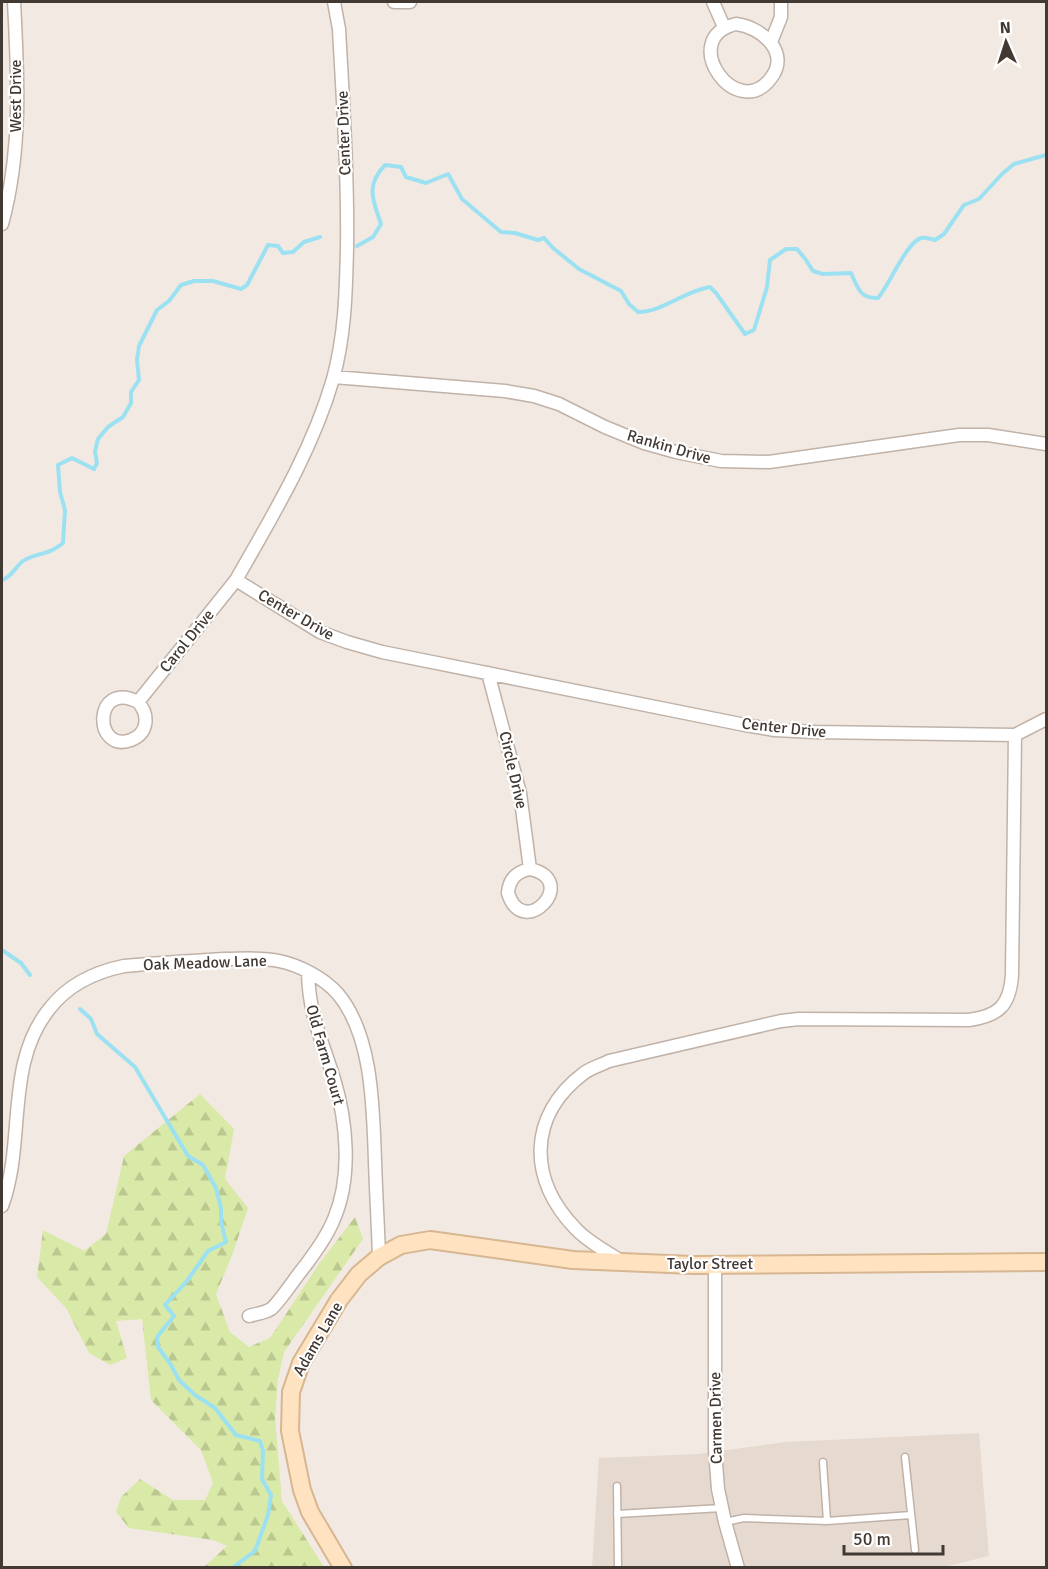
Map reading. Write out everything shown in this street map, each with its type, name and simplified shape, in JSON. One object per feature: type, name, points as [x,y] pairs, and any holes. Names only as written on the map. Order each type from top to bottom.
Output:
[{"type":"street","name":"West Drive","points":[[2,224],[17,138],[18,93],[14,2]]},
{"type":"street","name":"Center Drive","points":[[334,2],[339,29],[347,221],[346,300],[334,377],[306,454],[236,580],[320,632],[382,652],[775,730],[1015,735]]},
{"type":"street","points":[[394,2],[410,2]]},
{"type":"street","points":[[713,2],[724,27]]},
{"type":"street","points":[[771,42],[781,17],[782,2]]},
{"type":"street","points":[[736,24],[747,25],[761,32],[771,42],[776,50],[776,68],[773,76],[765,85],[755,90],[744,91],[733,89],[724,81],[711,52],[711,41],[716,33],[724,27],[736,24]]},
{"type":"street","name":"Rankin Drive","points":[[334,377],[505,391],[534,396],[559,404],[644,443],[721,461],[769,462],[959,435],[1045,440]]},
{"type":"street","name":"Carol Drive","points":[[138,702],[236,580]]},
{"type":"street","name":"Circle Drive","points":[[488,673],[520,794],[530,870]]},
{"type":"street","points":[[625,1263],[576,1230],[554,1203],[546,1188],[540,1149],[543,1130],[550,1111],[562,1092],[585,1072],[609,1061],[781,1021],[815,1018],[969,1020],[997,1013],[1008,998],[1012,975],[1015,735],[1047,719]]},
{"type":"street","name":"Oak Meadow Lane","points":[[2,1206],[11,1172],[18,1100],[29,1042],[40,1020],[67,990],[108,969],[254,958],[290,964],[326,983],[338,994],[354,1021],[370,1085],[379,1257]]},
{"type":"street","name":"Old Farm Court","points":[[249,1316],[270,1309],[318,1249],[334,1218],[341,1196],[345,1170],[345,1138],[341,1106],[313,1018],[308,973]]},
{"type":"street","name":"Taylor Street","points":[[379,1257],[401,1245],[430,1240],[573,1260],[625,1263],[715,1265],[1047,1263]]},
{"type":"street","name":"Adams Lane","points":[[343,1568],[310,1512],[302,1490],[290,1431],[291,1392],[301,1363],[339,1300],[359,1274],[379,1257]]},
{"type":"street","name":"Carmen Drive","points":[[715,1265],[715,1450],[722,1508],[738,1568]]},
{"type":"lane","points":[[905,1457],[915,1550]]},
{"type":"lane","points":[[823,1462],[827,1521]]},
{"type":"lane","points":[[617,1486],[618,1568]]},
{"type":"lane","points":[[617,1514],[722,1508]]},
{"type":"lane","points":[[725,1522],[744,1518],[827,1521],[911,1515]]},
{"type":"shaded area","points":[[979,1433],[989,1556],[940,1568],[592,1568],[599,1458],[698,1454],[785,1442]]},
{"type":"green space","points":[[200,1094],[234,1129],[225,1179],[248,1208],[216,1294],[230,1332],[249,1347],[270,1338],[319,1264],[355,1217],[363,1239],[284,1352],[278,1379],[275,1418],[282,1501],[324,1567],[204,1567],[227,1546],[213,1540],[129,1528],[116,1512],[121,1497],[140,1479],[173,1500],[205,1500],[213,1483],[201,1450],[151,1400],[142,1319],[116,1321],[127,1358],[110,1365],[89,1353],[66,1308],[37,1277],[43,1230],[84,1251],[106,1234],[124,1156]]},
{"type":"waterway","points":[[357,246],[373,237],[381,224],[372,193],[375,180],[385,165],[401,167],[406,177],[426,183],[448,174],[462,199],[501,232],[515,233],[538,240],[544,238],[579,269],[621,291],[629,304],[638,312],[656,309],[700,289],[710,287],[745,334],[754,330],[767,287],[770,260],[786,249],[797,249],[813,271],[823,274],[851,273],[863,294],[867,297],[878,298],[915,241],[921,238],[935,240],[944,234],[964,205],[979,199],[1014,164],[1046,155]]},
{"type":"waterway","points":[[2,580],[8,577],[23,561],[52,550],[63,543],[65,510],[60,492],[58,465],[72,458],[94,469],[97,463],[95,451],[98,439],[108,427],[123,417],[131,403],[131,392],[139,380],[137,360],[139,346],[157,310],[169,301],[181,285],[194,281],[213,281],[241,289],[247,285],[268,245],[278,246],[283,253],[293,252],[304,242],[320,237]]},
{"type":"waterway","points":[[2,950],[21,963],[30,975]]},
{"type":"waterway","points":[[80,1009],[91,1019],[97,1034],[135,1067],[188,1156],[203,1165],[216,1188],[226,1242],[208,1251],[187,1281],[165,1305],[174,1316],[157,1337],[158,1347],[179,1380],[195,1395],[215,1408],[236,1435],[260,1441],[263,1451],[262,1479],[271,1495],[268,1515],[255,1551],[232,1568]]}]
